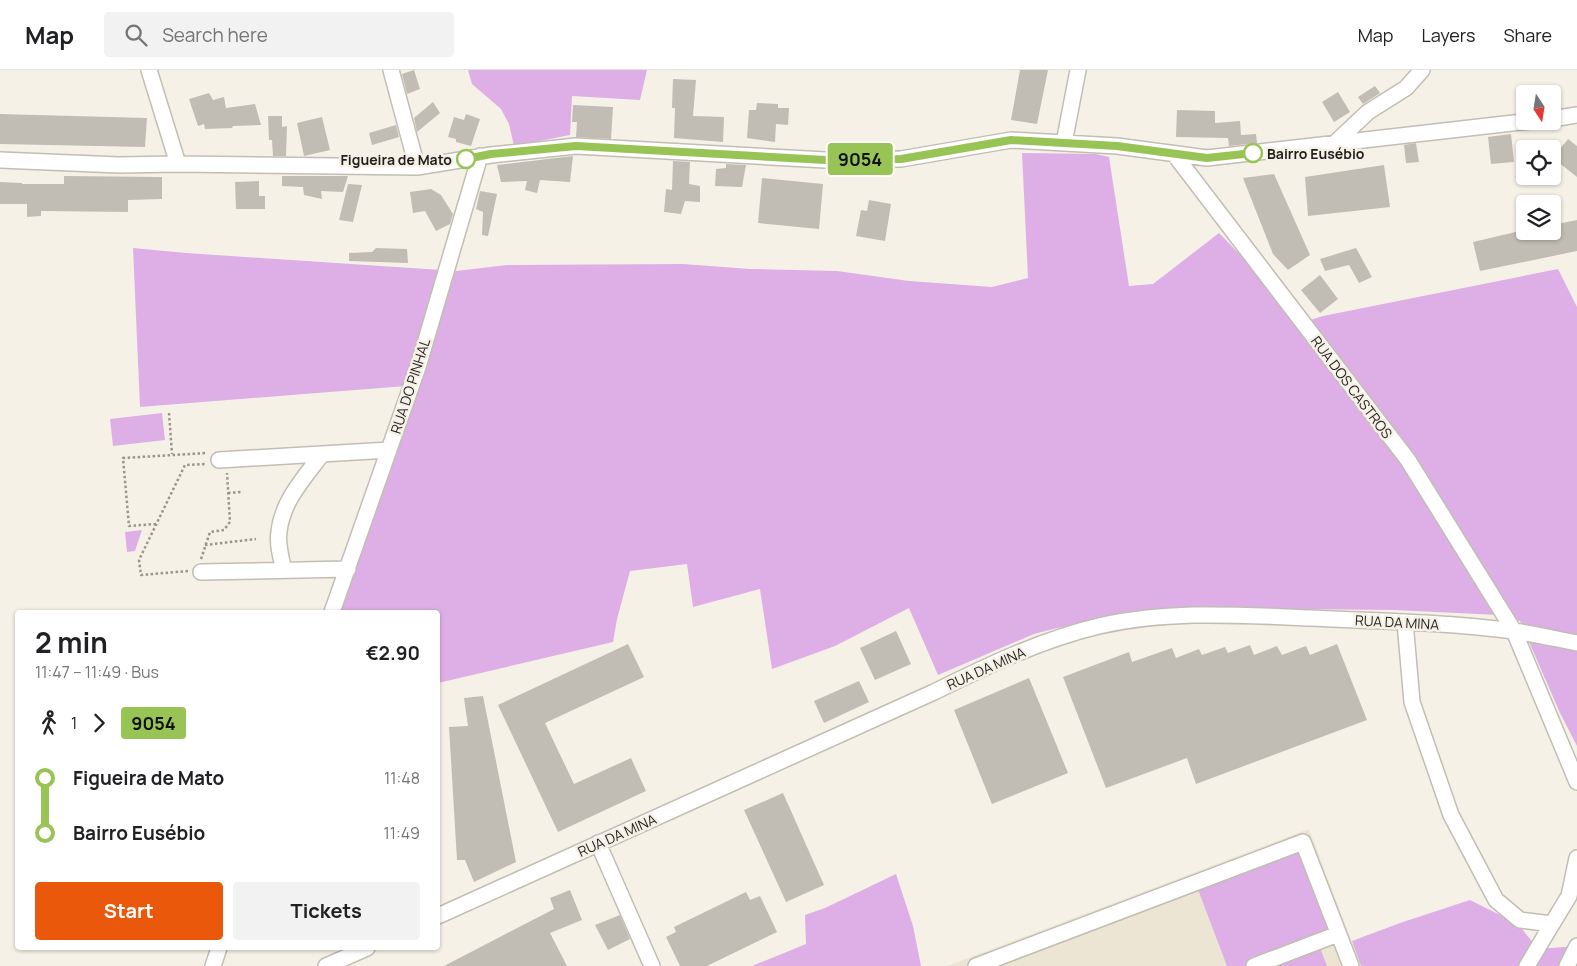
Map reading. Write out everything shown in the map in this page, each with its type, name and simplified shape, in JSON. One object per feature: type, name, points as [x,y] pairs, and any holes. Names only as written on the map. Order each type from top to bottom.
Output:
[{"type":"street","points":[[149,70],[178,164]]},
{"type":"street","points":[[391,70],[417,167]]},
{"type":"street","points":[[1064,143],[1078,70]]},
{"type":"street","points":[[1334,144],[1368,112],[1406,88],[1422,70]]},
{"type":"street","points":[[1561,117],[1577,114]]},
{"type":"street","points":[[0,160],[119,165],[417,167],[480,156],[576,146],[825,160],[901,159],[1011,140],[1117,146],[1207,158],[1516,123]]},
{"type":"street","name":"RUA DOS CASTROS","points":[[1174,154],[1408,460],[1514,631],[1577,782]]},
{"type":"street","name":"RUA DO PINHAL","points":[[333,610],[418,367],[480,156]]},
{"type":"street","points":[[222,459],[389,450]]},
{"type":"street","points":[[284,570],[280,552],[279,532],[284,511],[295,490],[322,454]]},
{"type":"street","points":[[199,571],[348,569]]},
{"type":"street","name":"RUA DA MINA","points":[[440,915],[934,692],[993,663],[1055,638],[1134,620],[1184,614],[1227,614],[1405,622],[1514,631],[1577,643]]},
{"type":"street","points":[[1405,622],[1412,702],[1451,815],[1496,900],[1520,920],[1552,924]]},
{"type":"street","points":[[976,966],[1304,842],[1350,966]]},
{"type":"street","points":[[598,843],[652,966]]},
{"type":"street","points":[[1527,966],[1569,896],[1577,858]]},
{"type":"street","points":[[1254,966],[1338,934]]},
{"type":"street","points":[[1567,966],[1577,946]]},
{"type":"street","points":[[213,966],[218,950]]},
{"type":"street","points":[[326,966],[362,950]]},
{"type":"path","points":[[169,413],[172,455]]},
{"type":"path","points":[[156,524],[130,526],[123,458],[208,453],[222,459]]},
{"type":"path","points":[[222,459],[228,492],[230,522],[224,530],[210,532],[199,571],[141,575],[139,560],[185,465],[211,464],[222,459]]},
{"type":"path","points":[[228,492],[242,492]]},
{"type":"path","points":[[205,545],[256,539]]},
{"type":"shaded area","points":[[468,70],[647,70],[640,100],[572,96],[570,135],[514,146],[509,124],[501,109],[472,84]]},
{"type":"shaded area","points":[[1022,153],[1096,154],[1109,157],[1129,286],[1153,284],[1219,233],[1284,300],[1301,323],[1323,316],[1558,269],[1577,307],[1577,746],[1560,713],[1520,621],[1498,615],[1394,610],[1296,609],[1177,612],[1057,628],[1034,634],[938,675],[909,608],[835,646],[772,669],[760,589],[693,607],[687,564],[630,571],[613,642],[440,683],[440,610],[337,610],[406,386],[140,407],[133,248],[456,271],[507,265],[683,264],[750,269],[837,271],[909,281],[992,287],[1028,278]]},
{"type":"shaded area","points":[[162,413],[165,440],[113,446],[110,419]]},
{"type":"shaded area","points":[[142,530],[135,551],[127,552],[125,532]]},
{"type":"shaded area","points":[[1309,829],[1361,966],[947,966]]},
{"type":"shaded area","points":[[1298,851],[1303,854],[1330,930],[1324,935],[1244,966],[1227,966],[1197,887]]},
{"type":"shaded area","points":[[896,874],[913,926],[921,966],[752,966],[806,944],[805,915],[825,908]]},
{"type":"shaded area","points":[[1470,900],[1518,924],[1538,949],[1577,946],[1577,966],[1361,966],[1352,941]]},
{"type":"shaded area","points":[[1319,945],[1327,966],[1264,966]]},
{"type":"building","points":[[414,70],[420,89],[407,94],[402,74]]},
{"type":"building","points":[[1020,70],[1048,70],[1037,124],[1011,120]]},
{"type":"building","points":[[673,79],[696,80],[693,116],[724,117],[723,142],[674,138],[675,108],[672,108]]},
{"type":"building","points":[[1375,86],[1380,93],[1363,104],[1358,97]]},
{"type":"building","points":[[1338,92],[1350,112],[1334,122],[1322,102]]},
{"type":"building","points":[[209,93],[213,100],[224,97],[226,108],[255,104],[261,125],[205,129],[204,124],[198,126],[189,99]]},
{"type":"building","points":[[433,102],[440,113],[417,132],[414,118]]},
{"type":"building","points":[[757,103],[778,104],[778,108],[789,108],[788,125],[776,124],[775,142],[747,138],[749,110],[756,110]]},
{"type":"building","points":[[573,105],[613,107],[611,139],[576,137],[577,122],[572,122]]},
{"type":"building","points":[[1177,110],[1215,111],[1215,123],[1240,121],[1241,135],[1256,134],[1257,143],[1229,146],[1228,138],[1176,137]]},
{"type":"building","points":[[0,114],[147,118],[145,147],[0,144]]},
{"type":"building","points":[[466,114],[480,119],[471,146],[456,142],[456,139],[448,137],[454,117],[464,120]]},
{"type":"building","points":[[268,116],[282,116],[282,127],[287,126],[286,156],[273,156],[272,140],[269,140]]},
{"type":"building","points":[[322,117],[330,150],[304,156],[297,123]]},
{"type":"building","points":[[396,125],[399,137],[372,145],[369,133]]},
{"type":"building","points":[[1511,134],[1514,162],[1491,164],[1488,137]]},
{"type":"building","points":[[1568,139],[1577,146],[1577,177],[1561,164],[1561,148]]},
{"type":"building","points":[[1416,143],[1419,162],[1406,163],[1404,145]]},
{"type":"building","points":[[573,156],[570,182],[540,180],[537,193],[525,190],[527,181],[501,182],[497,165]]},
{"type":"building","points":[[673,161],[690,162],[689,184],[700,186],[700,202],[685,201],[681,214],[664,212],[666,189],[672,190]]},
{"type":"building","points":[[726,164],[746,165],[742,187],[715,186],[716,169],[726,168]]},
{"type":"building","points":[[1384,165],[1390,207],[1308,216],[1305,177]]},
{"type":"building","points":[[1274,174],[1310,255],[1288,270],[1273,254],[1243,178]]},
{"type":"building","points":[[64,176],[162,177],[162,199],[128,200],[128,212],[41,211],[41,216],[27,217],[27,204],[0,204],[0,182],[64,184]]},
{"type":"building","points":[[282,176],[348,176],[343,192],[321,191],[322,199],[304,195],[303,187],[282,186]]},
{"type":"building","points":[[762,178],[823,184],[819,229],[758,223]]},
{"type":"building","points":[[259,181],[259,196],[265,196],[265,209],[236,209],[235,182]]},
{"type":"building","points":[[348,184],[362,185],[353,222],[339,220]]},
{"type":"building","points":[[431,189],[441,195],[453,214],[450,224],[436,231],[425,211],[413,213],[410,192]]},
{"type":"building","points":[[480,191],[497,194],[488,236],[482,235],[483,212],[476,209]]},
{"type":"building","points":[[869,200],[891,204],[885,241],[856,236],[861,210],[867,211]]},
{"type":"building","points":[[1577,220],[1577,251],[1480,271],[1473,242],[1516,232],[1516,240],[1561,240],[1561,223]]},
{"type":"building","points":[[376,248],[407,249],[408,263],[349,261],[349,253],[372,252]]},
{"type":"building","points":[[1356,248],[1372,277],[1359,283],[1349,265],[1325,271],[1320,259]]},
{"type":"building","points":[[1320,275],[1338,299],[1320,313],[1301,290]]},
{"type":"building","points":[[896,631],[911,664],[875,680],[860,648]]},
{"type":"building","points":[[628,644],[644,677],[545,723],[574,784],[631,758],[646,791],[558,832],[498,705]]},
{"type":"building","points":[[1337,644],[1367,720],[1196,784],[1187,758],[1106,788],[1063,677],[1129,652],[1132,662],[1172,648],[1176,658],[1199,649],[1202,655],[1225,647],[1228,653],[1250,645],[1254,655],[1277,646],[1282,655],[1306,646],[1310,655]]},
{"type":"building","points":[[1029,678],[1068,773],[992,804],[954,710]]},
{"type":"building","points":[[859,681],[869,702],[824,723],[814,701]]},
{"type":"building","points":[[483,696],[516,862],[474,882],[465,860],[457,860],[449,727],[468,726],[464,698]]},
{"type":"building","points":[[783,793],[824,885],[786,902],[744,810]]},
{"type":"building","points":[[570,890],[582,920],[550,933],[567,966],[444,966],[554,909],[550,898]]},
{"type":"building","points":[[746,892],[750,900],[760,896],[777,932],[707,966],[680,966],[666,937],[676,932],[674,927]]},
{"type":"building","points":[[620,915],[630,939],[608,950],[595,925]]},
{"type":"bus line","name":"9054","points":[[466,159],[491,154],[576,146],[825,160],[901,159],[1011,140],[1117,146],[1207,158],[1253,153]]},
{"type":"place","name":"Bairro Eusébio","points":[[1253,153]]},
{"type":"place","name":"Figueira de Mato","points":[[466,159]]}]
